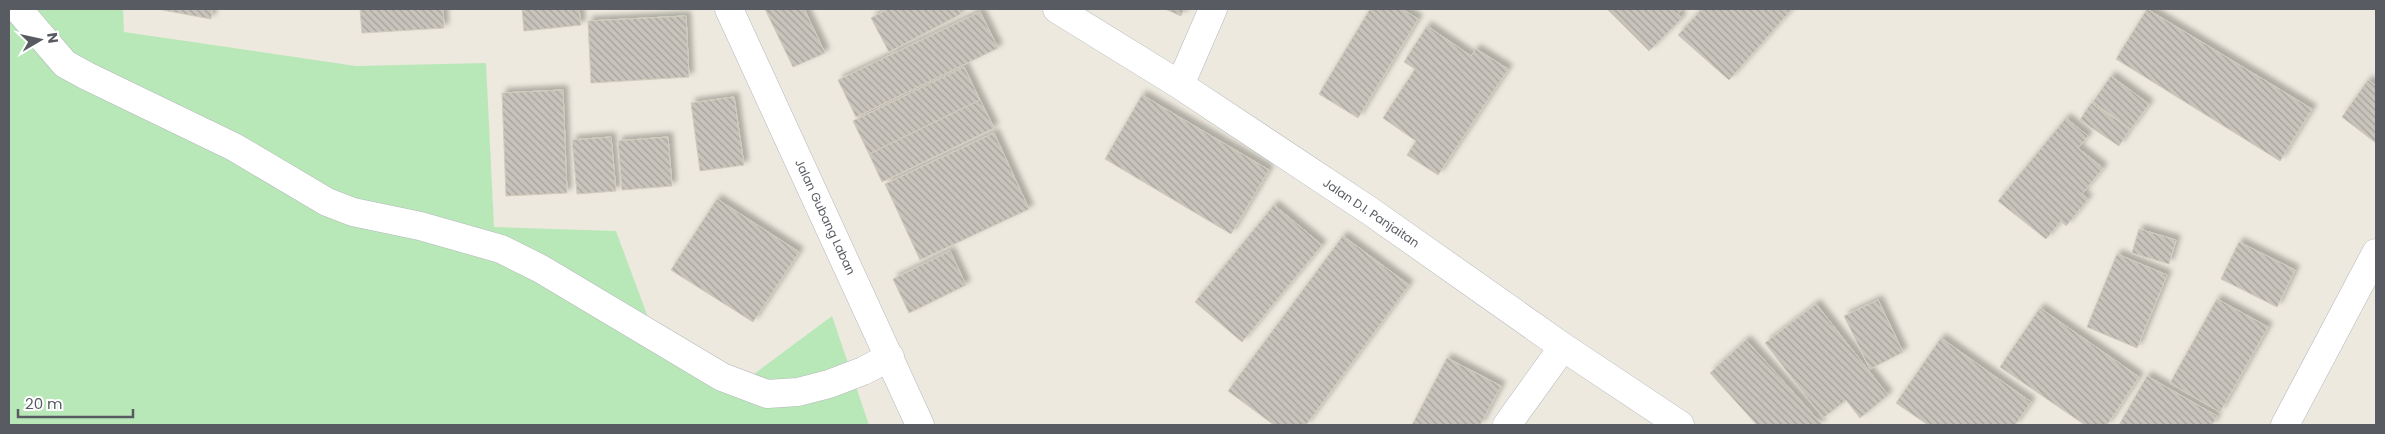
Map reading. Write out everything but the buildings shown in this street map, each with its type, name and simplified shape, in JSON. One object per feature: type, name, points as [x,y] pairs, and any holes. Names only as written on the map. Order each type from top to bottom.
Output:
[{"type":"street","points":[[18,9],[65,64],[86,76],[234,147],[327,202],[353,212],[420,226],[501,249],[541,269],[722,377],[767,394],[798,392],[863,371],[890,357]]},
{"type":"street","name":"Jalan Gubang Laban","points":[[729,9],[920,425]]},
{"type":"street","name":"Jalan D.I. Panjaitan","points":[[1057,9],[1180,85],[1370,211],[1563,348],[1680,425]]},
{"type":"street","points":[[1180,85],[1214,9]]},
{"type":"street","points":[[2285,425],[2376,253]]},
{"type":"street","points":[[1507,425],[1563,348]]},
{"type":"green space","points":[[9,9],[123,9],[124,32],[356,66],[486,63],[494,227],[616,231],[649,320],[750,377],[832,316],[869,425],[9,425]]}]
